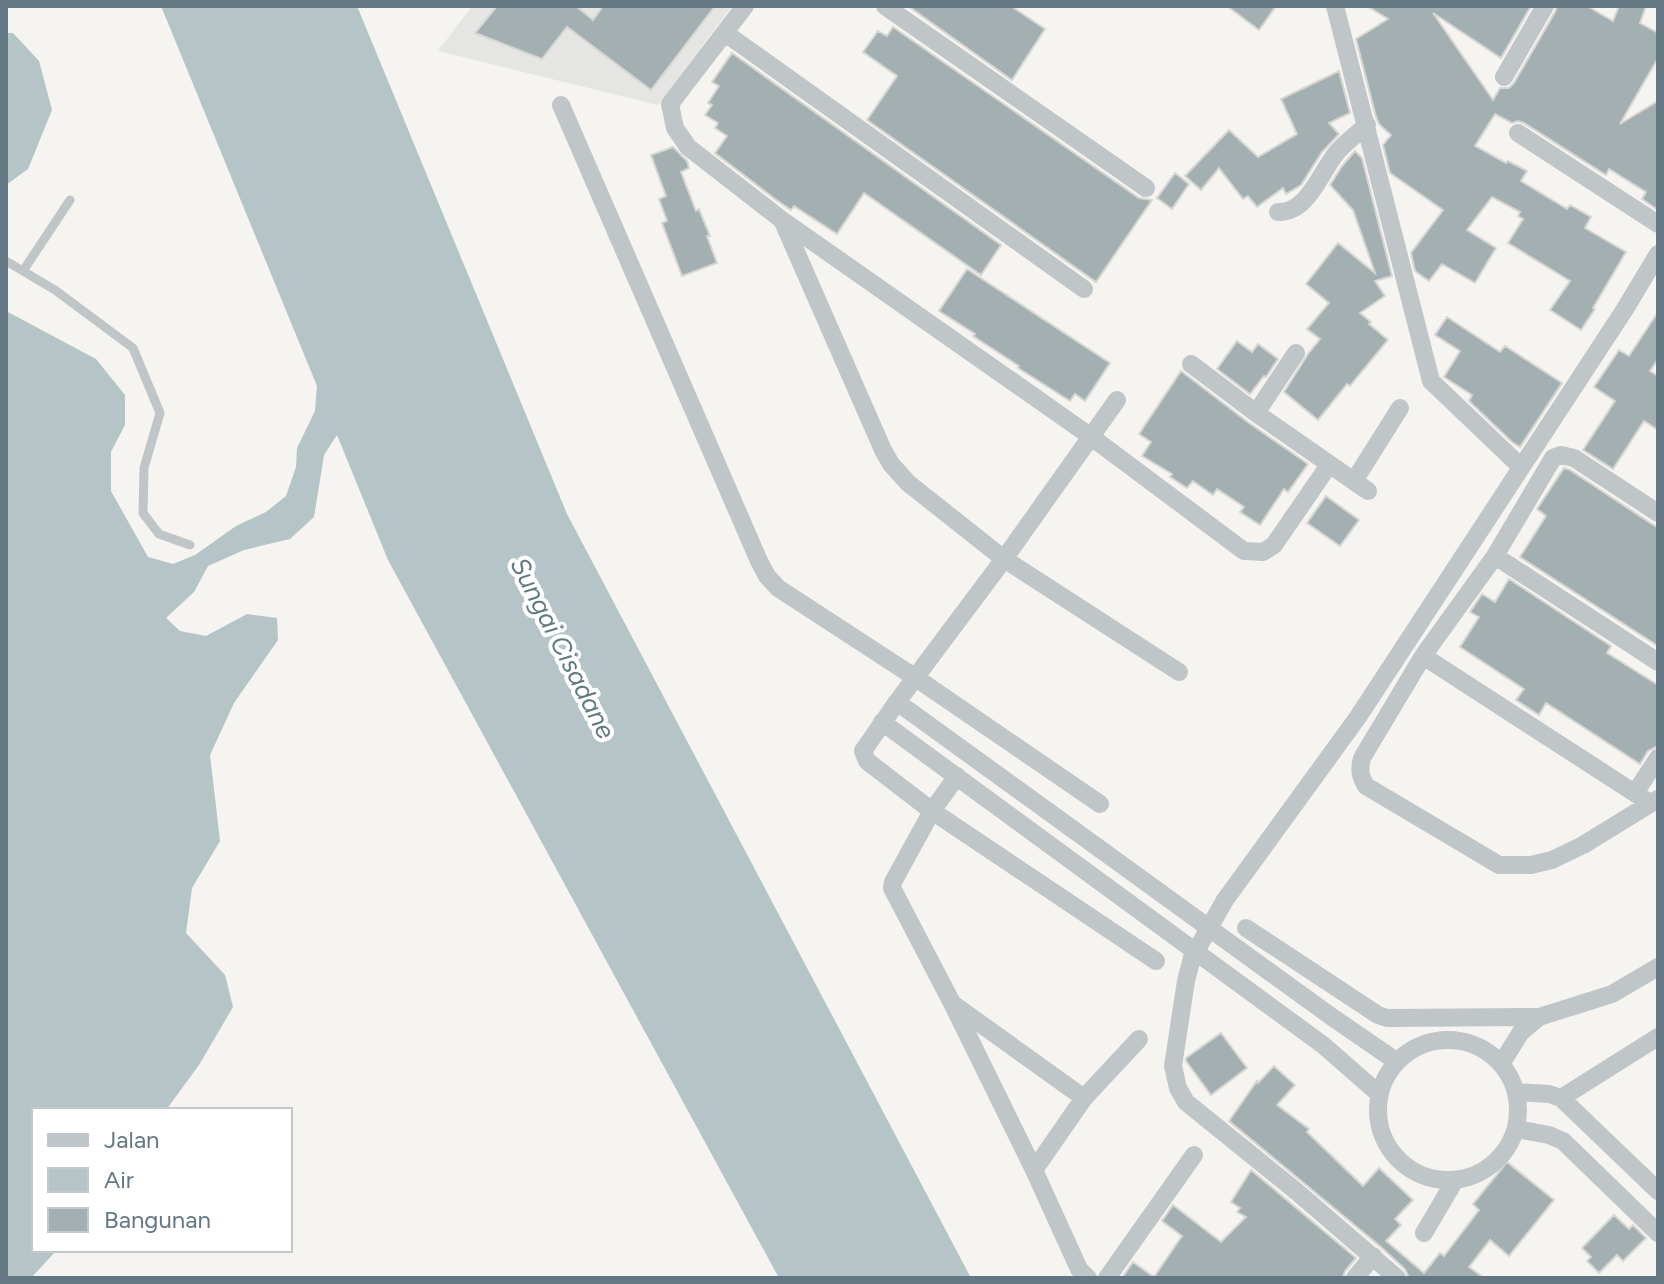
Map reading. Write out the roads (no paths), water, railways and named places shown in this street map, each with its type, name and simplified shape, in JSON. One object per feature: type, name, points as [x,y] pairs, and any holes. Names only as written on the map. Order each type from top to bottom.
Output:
[{"type":"street","points":[[745,6],[670,104],[675,128],[688,147],[782,220],[1090,436],[1244,551],[1263,552],[1274,545],[1329,465]]},
{"type":"street","points":[[885,6],[1146,188]]},
{"type":"street","points":[[1335,6],[1431,381],[1521,467]]},
{"type":"street","points":[[1504,77],[1545,6]]},
{"type":"street","points":[[725,33],[1084,289]]},
{"type":"street","points":[[561,105],[767,576],[778,588],[1100,804]]},
{"type":"street","points":[[1278,212],[1288,212],[1303,200],[1336,152],[1367,125]]},
{"type":"street","points":[[1518,133],[1658,224]]},
{"type":"street","points":[[782,220],[891,464],[908,483],[1004,559],[1179,672]]},
{"type":"street","points":[[1397,1278],[1186,1102],[1178,1088],[1173,1066],[1186,981],[1192,958],[1225,900],[1358,717],[1658,254]]},
{"type":"street","points":[[1256,413],[1296,353]]},
{"type":"street","points":[[1191,364],[1361,486],[1400,408]]},
{"type":"street","points":[[1117,400],[863,751],[867,761],[932,811],[1156,961]]},
{"type":"street","points":[[1658,513],[1574,458],[1561,455],[1553,458],[1495,556],[1423,656],[1362,758],[1360,767],[1366,786],[1499,865],[1531,865],[1552,860],[1583,845],[1648,799],[1658,758]]},
{"type":"street","points":[[1495,556],[1658,662]]},
{"type":"street","points":[[1423,656],[1648,799]]},
{"type":"street","points":[[897,702],[1396,1061]]},
{"type":"street","points":[[882,722],[1323,1045],[1378,1093]]},
{"type":"street","points":[[957,776],[932,811],[892,884],[895,896],[952,1003],[1079,1269],[1088,1278]]},
{"type":"street","points":[[1246,928],[1387,1018],[1539,1017],[1612,994],[1658,967]]},
{"type":"street","points":[[952,1003],[1084,1098]]},
{"type":"street","points":[[1501,1064],[1521,1032],[1539,1017]]},
{"type":"street","points":[[1446,1018],[1459,1040]]},
{"type":"street","points":[[1561,1098],[1658,1037]]},
{"type":"street","points":[[1034,1170],[1084,1098],[1139,1039]]},
{"type":"street","points":[[1459,1040],[1489,1053],[1501,1064],[1517,1092],[1517,1129],[1507,1151],[1484,1172],[1454,1182],[1421,1177],[1393,1157],[1378,1127],[1378,1093],[1396,1061],[1425,1043],[1459,1040]]},
{"type":"street","points":[[1517,1092],[1561,1098],[1658,1191]]},
{"type":"street","points":[[1517,1129],[1563,1141],[1658,1233]]},
{"type":"street","points":[[1107,1278],[1194,1155]]},
{"type":"street","points":[[1424,1233],[1454,1182]]},
{"type":"street","points":[[1644,1220],[1658,1206]]},
{"type":"street","points":[[1355,1278],[1373,1256]]},
{"type":"lane","points":[[23,271],[70,200]]},
{"type":"lane","points":[[6,261],[55,290],[133,348],[160,413],[144,468],[143,513],[159,534],[190,545]]},
{"type":"water","name":"Sungai Cisadane","points":[[161,6],[357,6],[567,514],[971,1278],[779,1278],[388,560],[337,435],[324,455],[314,517],[290,539],[244,550],[208,566],[194,592],[166,618],[180,631],[206,636],[247,614],[277,618],[278,640],[234,703],[210,755],[220,841],[192,888],[186,933],[225,975],[233,1007],[199,1065],[167,1108],[32,1108],[32,1252],[55,1252],[31,1278],[6,1278],[6,311],[96,359],[125,395],[125,425],[111,452],[111,491],[148,557],[173,564],[195,555],[236,526],[266,512],[286,496],[296,467],[297,448],[315,411],[317,386]]},
{"type":"water","points":[[6,33],[13,33],[39,61],[52,110],[28,169],[6,185]]}]
